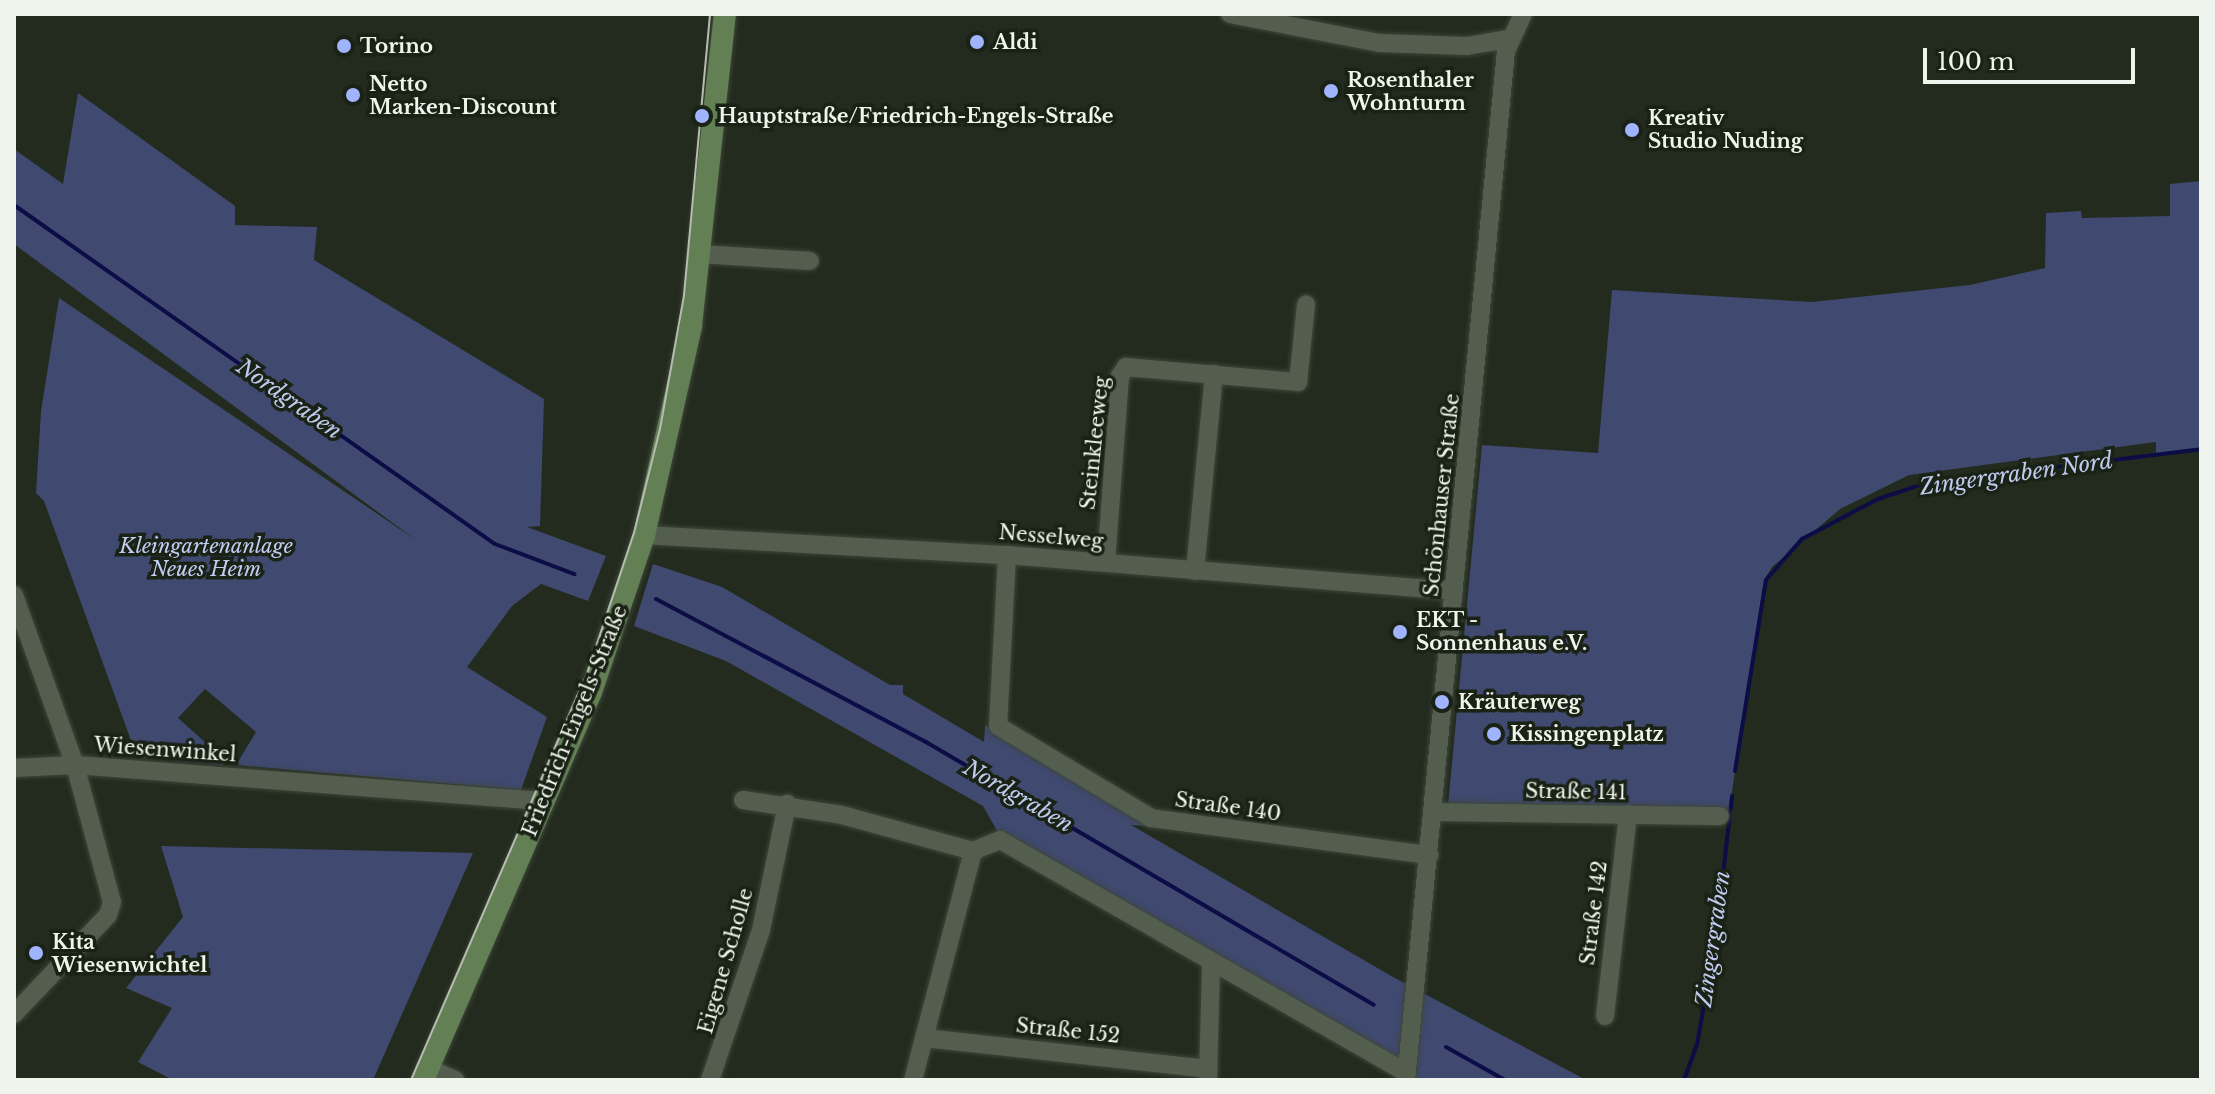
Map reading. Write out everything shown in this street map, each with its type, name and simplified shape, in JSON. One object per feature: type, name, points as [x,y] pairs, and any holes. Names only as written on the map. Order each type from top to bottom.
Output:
[{"type":"main road","name":"Friedrich-Engels-Straße","points":[[425,1074],[604,657],[644,535],[674,413],[700,254],[725,14]]},
{"type":"street","points":[[1230,14],[1379,43],[1467,46],[1508,39]]},
{"type":"street","name":"Schönhauser Straße","points":[[1407,1077],[1508,39],[1523,14]]},
{"type":"street","points":[[700,254],[810,261]]},
{"type":"street","name":"Steinkleeweg","points":[[1106,563],[1120,376],[1133,366],[1298,382],[1306,304]]},
{"type":"street","points":[[1195,571],[1214,374]]},
{"type":"street","name":"Nesselweg","points":[[644,535],[1007,555],[1454,591]]},
{"type":"street","name":"Straße 140","points":[[1007,555],[998,726],[1151,818],[1430,855]]},
{"type":"street","points":[[14,768],[75,765],[16,606]]},
{"type":"street","name":"Wiesenwinkel","points":[[14,1014],[108,915],[109,887],[75,765],[543,801]]},
{"type":"street","points":[[743,800],[787,804],[973,851],[1000,840],[1407,1077]]},
{"type":"street","name":"Eigene Scholle","points":[[710,1080],[761,930],[787,804]]},
{"type":"street","name":"Straße 141","points":[[1432,812],[1720,816]]},
{"type":"street","name":"Straße 142","points":[[1605,1016],[1628,814]]},
{"type":"street","points":[[913,1080],[973,851]]},
{"type":"street","name":"Straße 152","points":[[924,1038],[1208,1074],[1211,964]]},
{"type":"street","points":[[425,1074],[455,1080]]},
{"type":"green space","name":"Kleingartenanlage Neues Heim","points":[[78,93],[235,206],[235,225],[317,227],[314,260],[544,399],[540,526],[527,527],[606,556],[588,601],[541,584],[512,606],[467,667],[547,717],[521,790],[236,765],[256,732],[205,689],[178,718],[225,760],[223,765],[137,757],[44,501],[36,493],[41,411],[59,298],[416,540],[14,244],[14,149],[63,184]]},
{"type":"green space","points":[[2201,181],[2201,449],[2156,454],[2156,442],[1909,475],[1840,509],[1772,567],[1764,580],[1729,811],[1448,805],[1482,445],[1598,453],[1612,290],[1812,302],[1970,285],[2045,268],[2046,213],[2081,211],[2082,218],[2170,216],[2170,184]]},
{"type":"green space","points":[[653,564],[722,587],[890,685],[903,685],[903,694],[984,742],[985,725],[1158,827],[1131,825],[1393,977],[1586,1080],[1419,1080],[999,834],[983,806],[726,661],[634,626]]},
{"type":"green space","points":[[161,846],[473,853],[373,1080],[173,1080],[138,1062],[172,1008],[126,988],[183,917]]},
{"type":"waterway","name":"Nordgraben","points":[[14,205],[495,544],[574,574]]},
{"type":"waterway","name":"Zingergraben Nord","points":[[1735,771],[1766,580],[1802,539],[1878,499],[1926,483],[2201,449]]},
{"type":"waterway","name":"Nordgraben","points":[[656,599],[926,742],[1374,1005]]},
{"type":"waterway","name":"Zingergraben","points":[[1684,1080],[1697,1045],[1716,935],[1732,796]]},
{"type":"waterway","name":"Nordgraben","points":[[1446,1047],[1505,1080]]},
{"type":"tram line","points":[[411,1080],[587,674],[634,533],[660,429],[684,295],[710,14]]},
{"type":"place","name":"Aldi","points":[[977,42]]},
{"type":"place","name":"Torino","points":[[344,46]]},
{"type":"place","name":"Rosenthaler Wohnturm","points":[[1331,91]]},
{"type":"place","name":"Netto Marken-Discount","points":[[353,95]]},
{"type":"place","name":"Hauptstraße/Friedrich-Engels-Straße","points":[[702,116]]},
{"type":"place","name":"Kreativ Studio Nuding","points":[[1632,130]]},
{"type":"place","name":"EKT - Sonnenhaus e.V.","points":[[1400,632]]},
{"type":"place","name":"Kräuterweg","points":[[1442,702]]},
{"type":"place","name":"Kissingenplatz","points":[[1494,734]]},
{"type":"place","name":"Kita Wiesenwichtel","points":[[36,953]]}]
